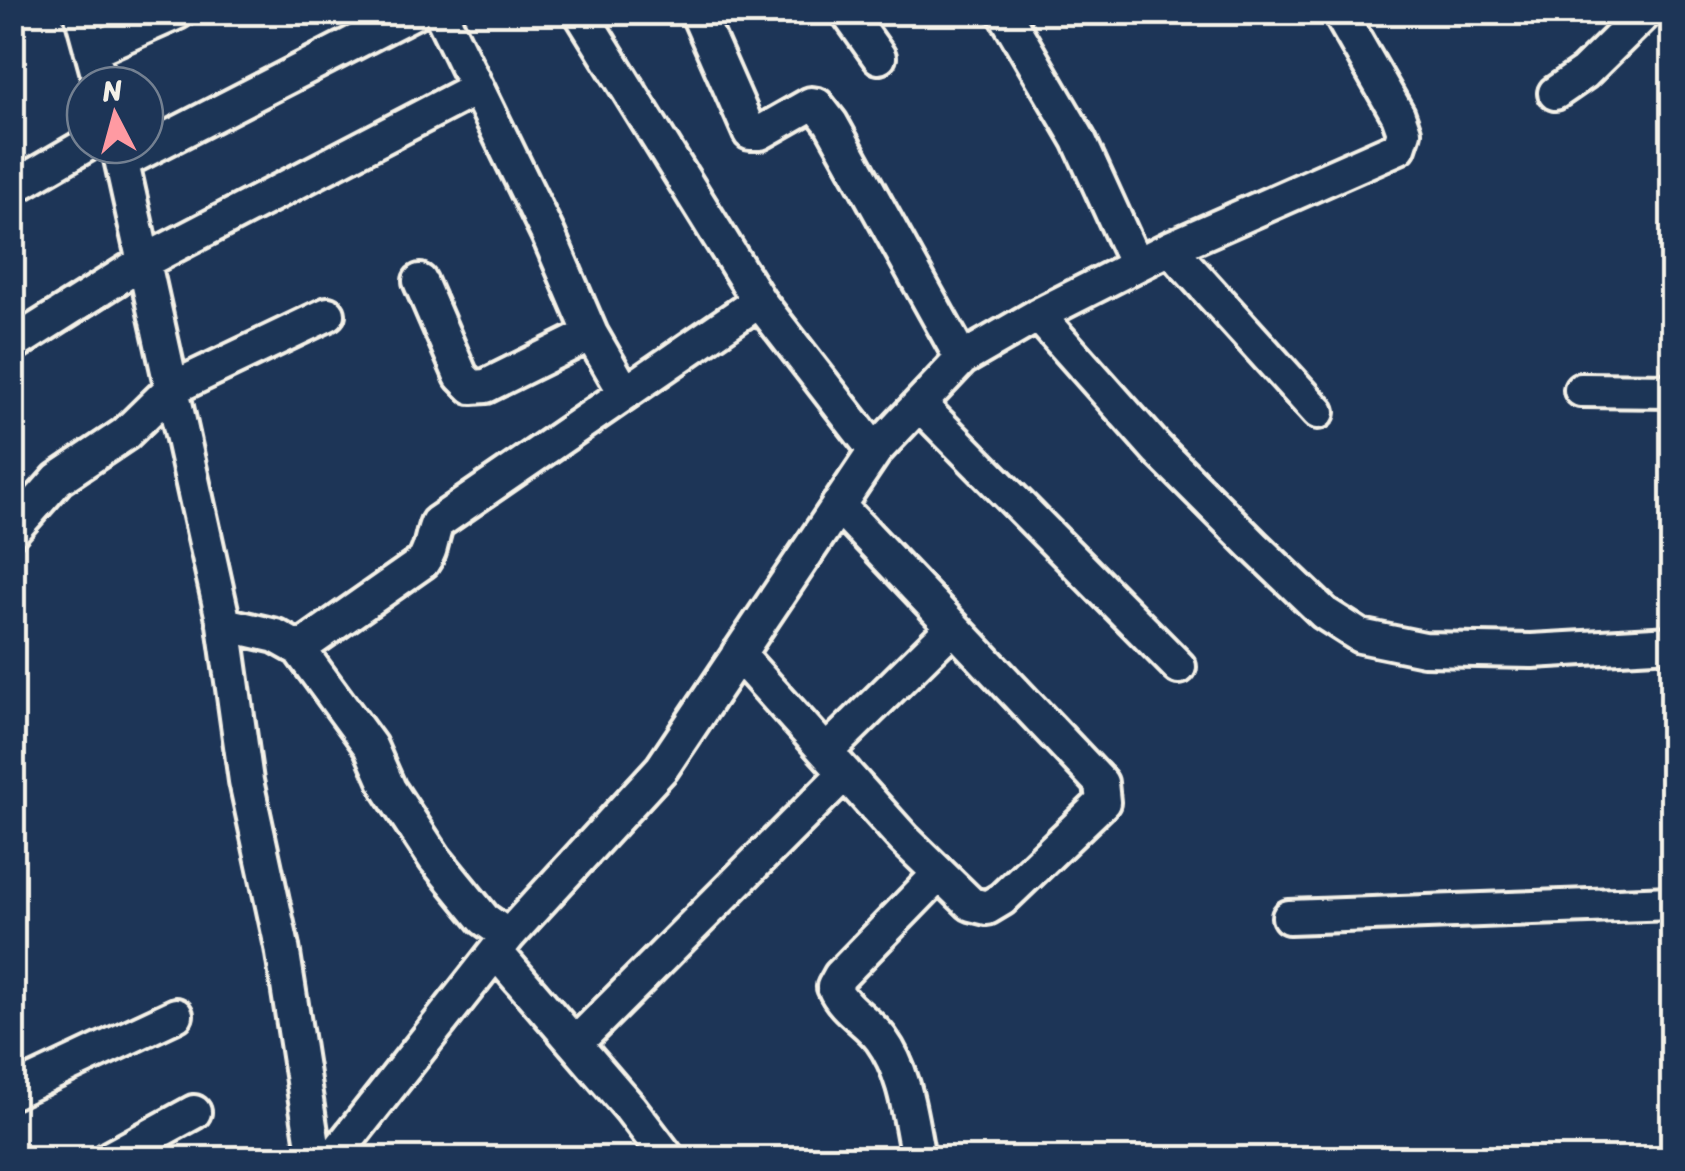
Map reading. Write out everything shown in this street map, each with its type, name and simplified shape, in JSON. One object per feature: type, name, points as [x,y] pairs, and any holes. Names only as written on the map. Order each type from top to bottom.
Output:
[{"type":"street","points":[[81,12],[96,65]]},
{"type":"street","points":[[92,50],[178,12]]},
{"type":"street","points":[[165,131],[414,12]]},
{"type":"street","points":[[440,12],[548,234],[591,334],[624,391]]},
{"type":"street","points":[[580,12],[759,301],[875,451]]},
{"type":"street","points":[[697,12],[750,133],[760,133],[811,104],[817,105],[831,123],[962,359]]},
{"type":"street","points":[[847,12],[879,57]]},
{"type":"street","points":[[1004,12],[1078,140],[1136,265]]},
{"type":"street","points":[[333,1158],[502,944],[662,768],[875,451],[962,359],[1038,315],[1170,248],[1399,147],[1404,132],[1398,115],[1339,12]]},
{"type":"street","points":[[1555,94],[1584,73],[1646,12]]},
{"type":"street","points":[[12,345],[143,262],[477,88]]},
{"type":"street","points":[[12,188],[65,157]]},
{"type":"street","points":[[123,165],[224,624],[246,781],[282,946],[315,1158]]},
{"type":"street","points":[[1170,248],[1318,412]]},
{"type":"street","points":[[420,281],[461,376],[472,387],[486,386],[591,334]]},
{"type":"street","points":[[299,649],[422,562],[430,552],[437,523],[759,301]]},
{"type":"street","points":[[12,531],[58,479],[125,434],[171,389],[328,314]]},
{"type":"street","points":[[1038,315],[1157,449],[1212,504],[1324,613],[1360,636],[1424,650],[1532,651],[1672,643]]},
{"type":"street","points":[[1581,390],[1672,391]]},
{"type":"street","points":[[921,406],[1179,667]]},
{"type":"street","points":[[738,654],[939,874],[972,904],[987,908],[1002,899],[1102,802],[1101,783],[838,505]]},
{"type":"street","points":[[224,624],[276,636],[299,649],[370,746],[389,789],[436,859],[575,1044],[668,1158]]},
{"type":"street","points":[[575,1044],[836,762],[953,627]]},
{"type":"street","points":[[918,1158],[904,1086],[889,1055],[881,1039],[838,997],[834,987],[840,976],[939,874]]},
{"type":"street","points":[[1290,917],[1672,903]]},
{"type":"street","points":[[12,1092],[176,1015]]},
{"type":"street","points":[[110,1158],[194,1112]]}]
